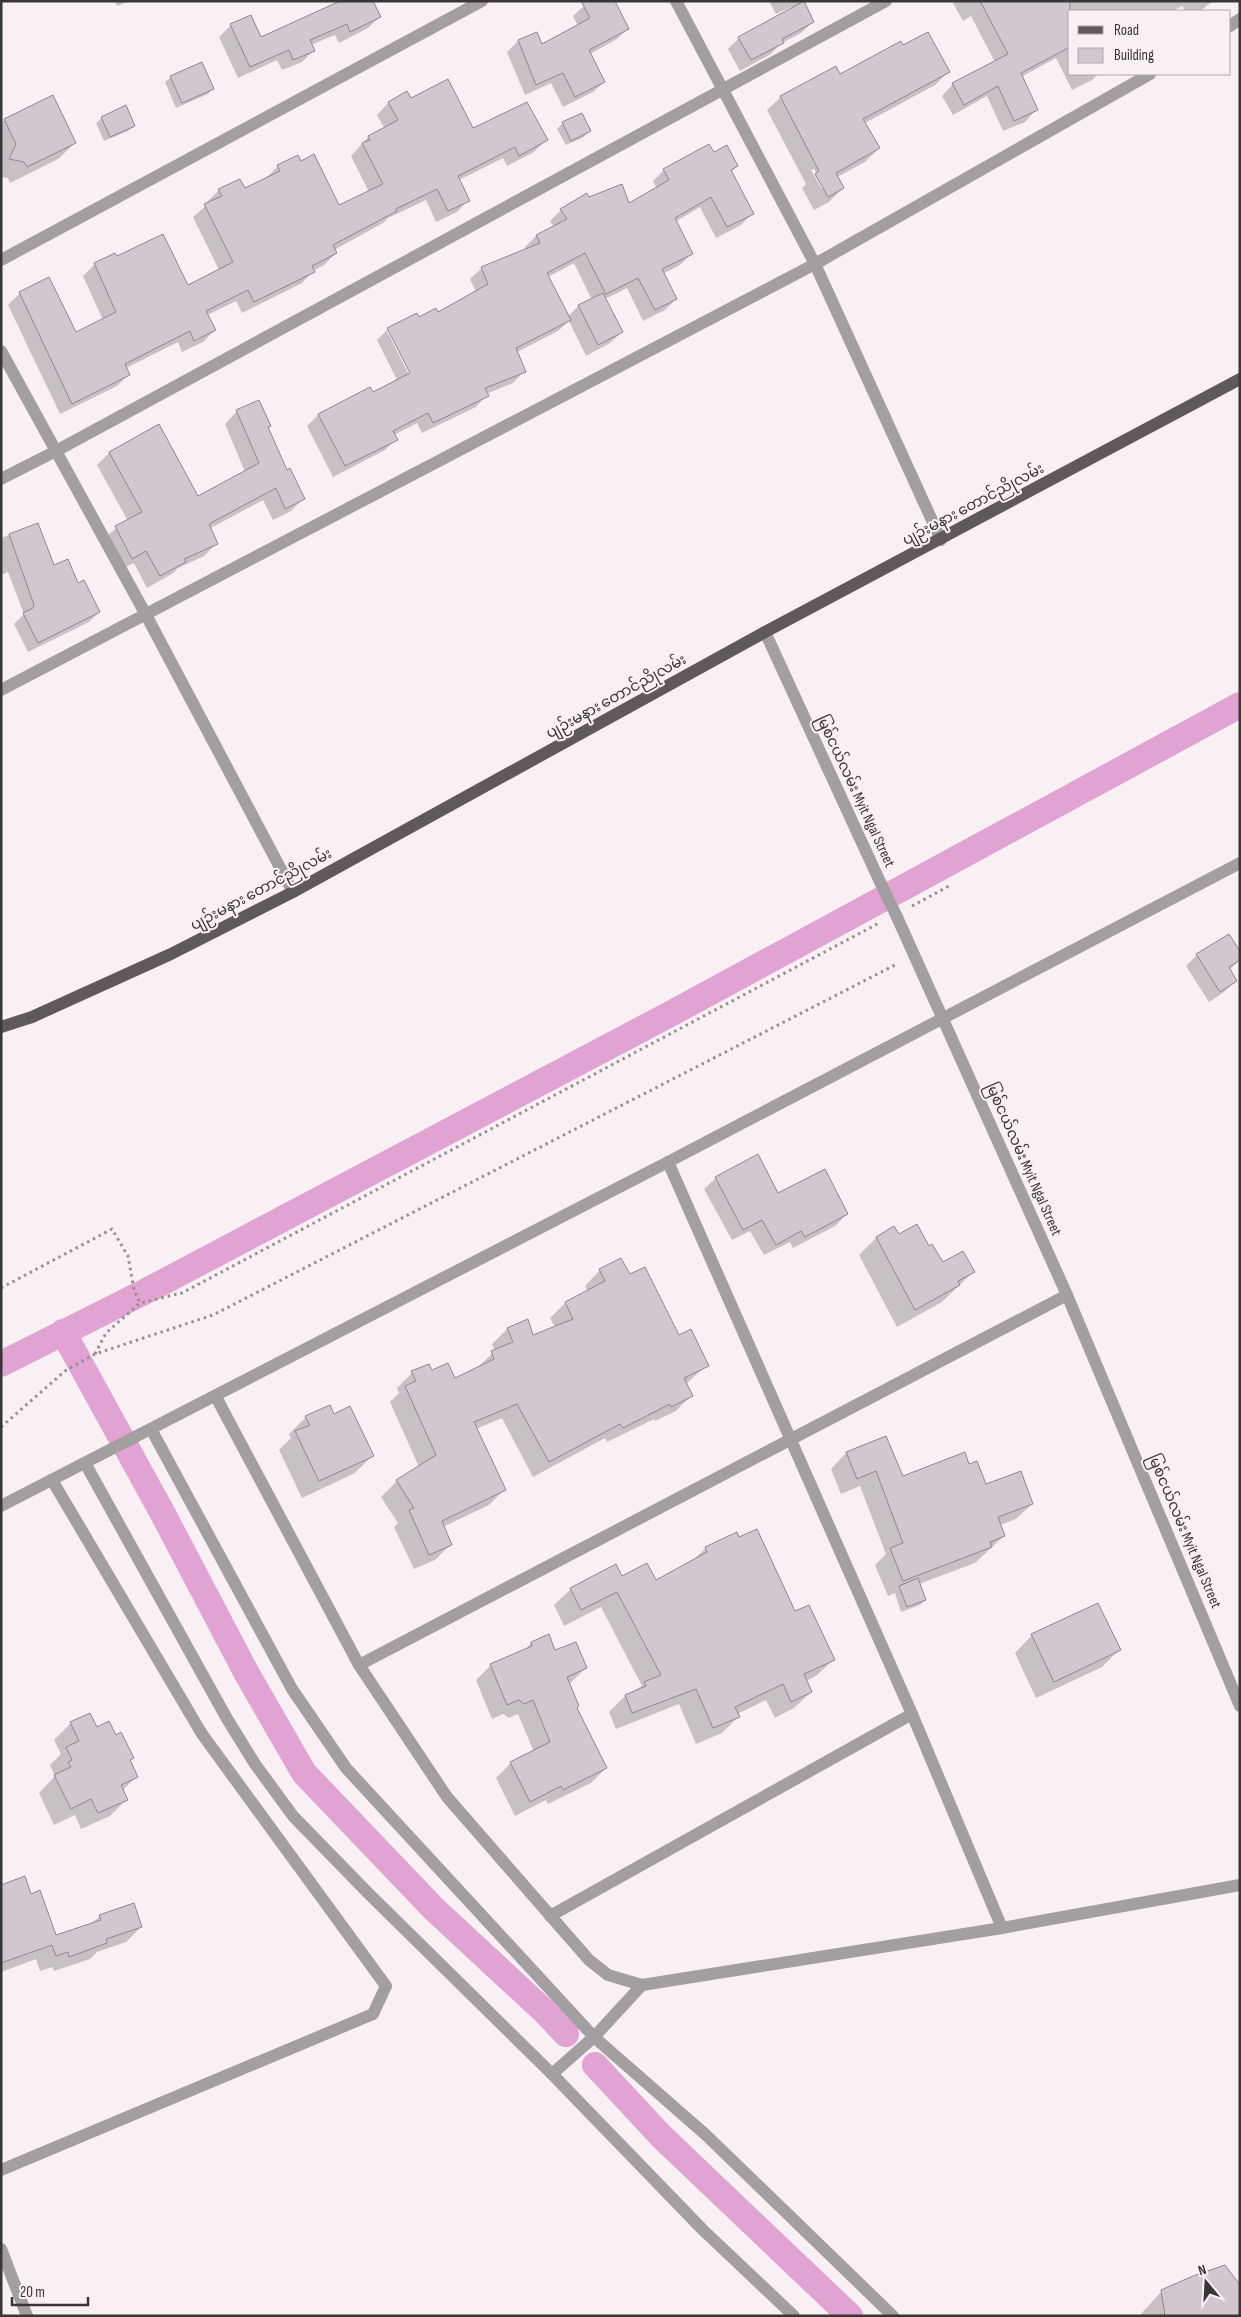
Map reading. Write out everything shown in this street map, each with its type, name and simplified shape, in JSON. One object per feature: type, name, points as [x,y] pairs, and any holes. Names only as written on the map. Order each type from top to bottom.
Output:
[{"type":"main road","name":"ပျဉ်းမနား တောင်ညိုလမ်း","points":[[1,1026],[32,1017],[162,958],[293,892],[765,632],[941,540],[1240,378]]},
{"type":"street","points":[[1,260],[482,1]]},
{"type":"street","points":[[676,1],[724,88],[815,264],[941,540]]},
{"type":"street","points":[[1,479],[56,451],[886,1]]},
{"type":"street","points":[[1,690],[815,264],[1148,75]]},
{"type":"street","points":[[1,351],[145,613],[293,892]]},
{"type":"street","name":"မြစ်ငယ်လမ်း Myit Ngal Street","points":[[765,632],[881,884],[891,918],[914,955],[944,1018],[1067,1294],[1240,1706]]},
{"type":"street","points":[[1,1506],[216,1397],[1240,863]]},
{"type":"street","points":[[668,1162],[912,1714],[1002,1928]]},
{"type":"street","points":[[358,1665],[1067,1294]]},
{"type":"street","points":[[216,1397],[358,1665],[446,1797],[576,1946],[608,1975],[642,1985],[1002,1928],[1240,1885]]},
{"type":"street","points":[[151,1429],[292,1689],[346,1768],[594,2037],[706,2135],[893,2316]]},
{"type":"street","points":[[84,1463],[226,1717],[255,1764],[293,1816],[368,1893],[552,2074],[703,2230],[794,2316]]},
{"type":"street","points":[[1,2170],[373,2014],[386,1986],[202,1734],[52,1480]]},
{"type":"street","points":[[550,1916],[912,1714]]},
{"type":"street","points":[[552,2074],[594,2037],[642,1985]]},
{"type":"street","points":[[1,2249],[27,2316]]},
{"type":"path","points":[[912,906],[948,886]]},
{"type":"path","points":[[95,1354],[106,1333],[140,1303],[182,1293],[891,918]]},
{"type":"path","points":[[1,1427],[65,1372],[95,1354],[213,1315],[914,955]]},
{"type":"path","points":[[1,1288],[112,1229],[128,1256],[134,1290],[140,1303]]},
{"type":"building","points":[[340,1],[373,1],[381,17],[350,32],[347,24],[310,40],[315,51],[293,60],[289,50],[250,67],[230,24],[251,15],[261,37]]},
{"type":"building","points":[[581,1],[615,1],[629,29],[589,50],[605,82],[575,97],[563,73],[536,85],[518,40],[537,32],[542,44],[590,18]]},
{"type":"building","points":[[804,1],[814,22],[782,39],[784,43],[751,60],[738,37]]},
{"type":"building","points":[[980,1],[1070,1],[1070,10],[1068,10],[1068,48],[1021,73],[1038,110],[1014,121],[998,86],[964,105],[952,83],[1008,54]]},
{"type":"building","points":[[928,32],[950,72],[863,119],[880,148],[836,173],[844,188],[828,197],[815,174],[819,171],[780,96],[836,66],[840,74],[901,41],[903,45]]},
{"type":"building","points":[[202,62],[214,89],[182,103],[170,76]]},
{"type":"building","points":[[448,79],[473,128],[527,102],[548,140],[519,156],[515,147],[458,176],[470,201],[448,211],[437,189],[396,209],[397,211],[333,245],[337,253],[312,266],[315,272],[254,302],[248,290],[206,311],[216,330],[194,341],[190,331],[125,364],[130,375],[72,404],[19,292],[49,277],[76,332],[116,312],[94,263],[115,253],[117,256],[163,234],[188,285],[233,262],[204,204],[222,196],[218,189],[240,179],[245,188],[280,171],[277,165],[298,155],[301,161],[314,154],[339,205],[383,184],[362,143],[370,140],[368,136],[398,120],[388,102],[407,91],[411,98]]},
{"type":"building","points":[[53,95],[76,143],[27,167],[24,162],[9,159],[16,144],[4,119]]},
{"type":"building","points":[[126,105],[135,126],[110,137],[101,117]]},
{"type":"building","points":[[582,113],[591,131],[571,141],[562,122]]},
{"type":"building","points":[[709,144],[714,152],[727,145],[738,166],[731,170],[754,214],[727,227],[711,197],[675,218],[693,254],[662,269],[677,299],[655,310],[638,278],[606,294],[585,253],[547,273],[571,320],[516,348],[526,372],[485,388],[489,396],[433,423],[428,413],[393,431],[398,440],[345,466],[318,414],[370,387],[373,392],[410,373],[387,328],[417,313],[419,317],[436,308],[438,312],[488,284],[481,267],[540,243],[536,235],[567,219],[560,209],[587,193],[589,197],[622,184],[629,203],[669,180],[663,169]]},
{"type":"building","points":[[603,293],[623,332],[598,345],[578,305]]},
{"type":"building","points":[[259,400],[271,426],[268,427],[287,470],[290,468],[305,499],[285,509],[276,488],[209,524],[218,544],[184,559],[186,562],[160,576],[146,551],[132,559],[115,526],[142,512],[109,452],[159,424],[198,496],[259,463],[236,410]]},
{"type":"building","points":[[38,523],[54,565],[68,559],[78,583],[84,580],[100,612],[38,643],[23,613],[33,608],[34,605],[9,534]]},
{"type":"building","points":[[1229,934],[1240,951],[1240,960],[1229,967],[1237,981],[1220,992],[1196,954]]},
{"type":"building","points":[[758,1154],[778,1193],[825,1169],[848,1214],[805,1237],[801,1231],[776,1245],[762,1220],[743,1230],[715,1177]]},
{"type":"building","points":[[917,1224],[929,1246],[932,1244],[943,1262],[963,1251],[975,1272],[958,1281],[960,1285],[915,1310],[876,1237],[894,1226],[899,1234]]},
{"type":"building","points":[[621,1258],[630,1274],[645,1267],[679,1335],[691,1329],[709,1366],[684,1378],[693,1396],[671,1407],[670,1404],[623,1428],[620,1424],[549,1462],[517,1404],[474,1422],[506,1490],[442,1521],[452,1545],[429,1555],[409,1510],[414,1508],[396,1480],[436,1455],[405,1386],[416,1381],[411,1371],[429,1364],[432,1370],[448,1363],[455,1378],[494,1359],[491,1351],[513,1342],[507,1328],[528,1319],[533,1335],[573,1319],[565,1302],[605,1281],[599,1269]]},
{"type":"building","points":[[330,1405],[334,1414],[350,1406],[374,1456],[319,1481],[295,1431],[310,1425],[305,1416]]},
{"type":"building","points":[[886,1436],[903,1476],[965,1452],[969,1464],[977,1461],[986,1484],[1021,1471],[1033,1504],[998,1517],[1005,1536],[990,1542],[992,1547],[903,1581],[890,1548],[903,1543],[876,1471],[857,1479],[846,1452]]},
{"type":"building","points":[[757,1529],[795,1611],[809,1605],[835,1660],[804,1674],[812,1692],[791,1702],[783,1684],[735,1707],[740,1717],[713,1728],[696,1689],[632,1713],[625,1695],[646,1686],[644,1682],[661,1675],[617,1592],[581,1610],[570,1588],[616,1564],[622,1576],[647,1563],[656,1580],[707,1552],[705,1547],[737,1532],[739,1537]]},
{"type":"building","points":[[918,1578],[926,1600],[907,1607],[899,1586]]},
{"type":"building","points":[[1098,1603],[1121,1650],[1054,1682],[1031,1634]]},
{"type":"building","points":[[549,1634],[555,1650],[576,1642],[587,1668],[567,1677],[579,1706],[577,1708],[607,1768],[563,1790],[561,1786],[530,1802],[510,1762],[550,1742],[533,1700],[524,1704],[519,1700],[507,1705],[490,1664],[532,1646],[531,1642]]},
{"type":"building","points":[[90,1713],[97,1727],[109,1721],[116,1735],[121,1732],[134,1758],[130,1760],[138,1777],[121,1785],[128,1800],[98,1813],[91,1799],[71,1809],[54,1775],[71,1767],[68,1762],[72,1760],[66,1747],[79,1741],[70,1722]]},
{"type":"building","points":[[25,1876],[31,1894],[40,1890],[56,1935],[101,1920],[99,1915],[134,1903],[142,1927],[106,1939],[107,1943],[69,1957],[68,1952],[56,1956],[52,1945],[1,1963],[1,1885]]},
{"type":"building","points":[[1225,2265],[1240,2285],[1240,2316],[1165,2316],[1161,2290]]},
{"type":"waterway","points":[[1,1364],[152,1288],[672,1013],[1240,705]]},
{"type":"waterway","points":[[63,1332],[163,1514],[247,1674],[304,1773],[434,1909],[544,2011],[566,2034]]},
{"type":"waterway","points":[[595,2065],[661,2136],[850,2316]]}]
